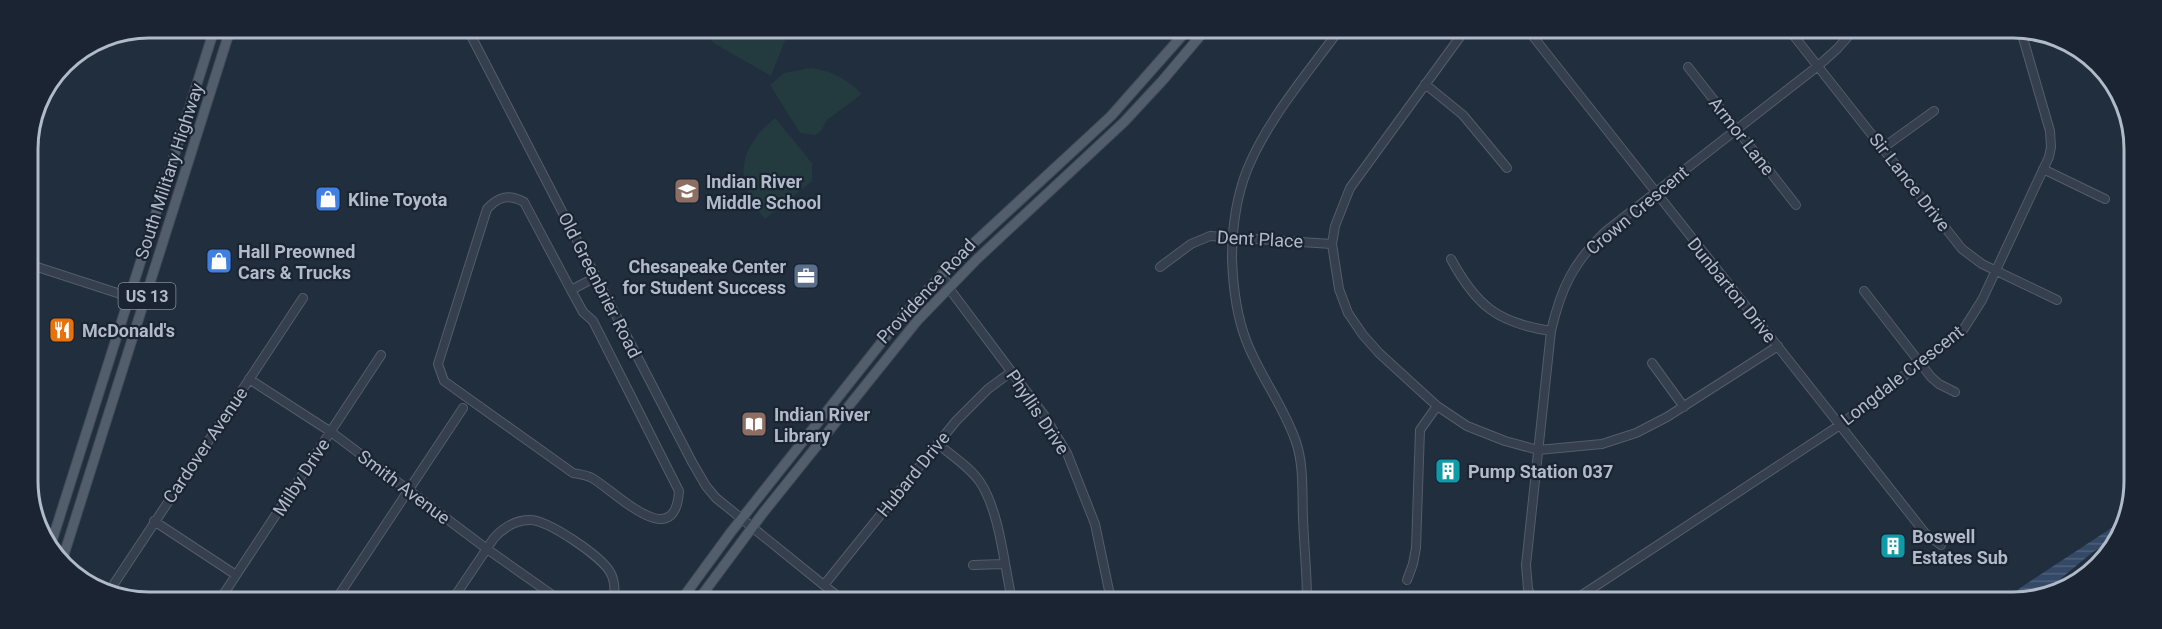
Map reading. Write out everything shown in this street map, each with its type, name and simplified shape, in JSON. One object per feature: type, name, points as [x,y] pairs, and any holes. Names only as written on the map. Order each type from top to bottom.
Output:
[{"type":"main road","name":"South Military Highway","points":[[53,538],[212,38]]},
{"type":"main road","name":"South Military Highway","points":[[65,553],[228,38]]},
{"type":"main road","name":"Providence Road","points":[[687,592],[741,519],[886,336],[942,273],[1106,121],[1180,38]]},
{"type":"main road","name":"Providence Road","points":[[704,592],[898,343],[948,287],[1124,122],[1198,38]]},
{"type":"street","name":"Old Greenbrier Road","points":[[472,38],[706,486],[741,519],[833,592]]},
{"type":"street","points":[[1307,591],[1301,466],[1297,442],[1245,339],[1236,306],[1232,276],[1232,237],[1238,198],[1247,170],[1263,139],[1333,38]]},
{"type":"street","points":[[1459,38],[1350,188],[1335,226],[1332,244],[1339,289],[1348,313],[1363,336],[1379,353],[1437,406],[1467,426],[1505,441],[1538,450],[1593,446],[1619,440],[1684,407],[1778,346]]},
{"type":"street","name":"Dunbarton Drive","points":[[1533,38],[1924,532],[1941,545]]},
{"type":"street","name":"Sir Lance Drive","points":[[1796,38],[1884,147],[1954,240],[1971,257],[2057,300]]},
{"type":"street","name":"Crown Crescent","points":[[1529,591],[1526,565],[1551,331],[1559,301],[1574,267],[1588,248],[1605,232],[1818,66],[1846,38]]},
{"type":"street","name":"Longdale Crescent","points":[[1588,591],[1840,425],[1963,330],[1996,270],[2051,147],[2050,131],[2023,38]]},
{"type":"street","name":"Armor Lane","points":[[1688,67],[1796,206]]},
{"type":"street","points":[[1425,84],[1463,115],[1507,168]]},
{"type":"street","points":[[1884,147],[1934,111]]},
{"type":"street","points":[[183,129],[198,134]]},
{"type":"street","points":[[2043,169],[2105,199]]},
{"type":"street","points":[[504,197],[515,197],[524,202],[571,290],[583,312],[593,321],[679,491],[679,503],[673,514],[662,520],[647,517],[590,477],[573,473],[444,381],[441,376],[438,364],[487,209],[495,201],[504,197]]},
{"type":"street","name":"Dent Place","points":[[1160,267],[1191,244],[1210,236],[1332,244]]},
{"type":"street","points":[[1451,259],[1475,297],[1492,310],[1527,327],[1551,331]]},
{"type":"street","points":[[38,267],[145,302]]},
{"type":"street","name":"Phyllis Drive","points":[[942,273],[948,287],[1044,415],[1068,453],[1095,524],[1109,591]]},
{"type":"street","points":[[571,290],[596,277]]},
{"type":"street","points":[[1864,291],[1920,363],[1939,384],[1954,392]]},
{"type":"street","name":"Cardover Avenue","points":[[113,585],[303,298]]},
{"type":"street","name":"Milby Drive","points":[[225,592],[381,355]]},
{"type":"street","points":[[1652,363],[1684,407]]},
{"type":"street","name":"Hubard Drive","points":[[824,585],[969,406],[1011,372]]},
{"type":"street","name":"Smith Avenue","points":[[249,379],[330,432],[548,592]]},
{"type":"street","points":[[1407,579],[1416,548],[1420,430],[1437,406]]},
{"type":"street","points":[[341,592],[463,408]]},
{"type":"street","points":[[939,444],[969,469],[980,482],[989,499],[995,517],[1010,592]]},
{"type":"street","points":[[154,521],[236,575]]},
{"type":"street","points":[[458,592],[501,530],[520,521],[542,522],[552,526],[606,566],[614,582],[614,592]]},
{"type":"street","points":[[973,565],[1004,564]]},
{"type":"green space","points":[[710,38],[786,38],[771,76],[715,44]]},
{"type":"green space","points":[[811,68],[839,77],[862,94],[827,120],[821,131],[815,135],[800,133],[770,85],[784,73]]},
{"type":"green space","points":[[775,118],[812,163],[812,181],[765,219],[748,192],[744,179],[744,166],[753,142]]},
{"type":"water","points":[[2113,527],[2102,547],[2054,584],[2016,591]]},
{"type":"place","name":"Indian River Middle School","points":[[687,191]]},
{"type":"place","name":"Kline Toyota","points":[[328,199]]},
{"type":"place","name":"Hall Preowned Cars & Trucks","points":[[219,261]]},
{"type":"place","name":"Chesapeake Center for Student Success","points":[[806,276]]},
{"type":"place","name":"McDonald's","points":[[62,330]]},
{"type":"place","name":"Indian River Library","points":[[754,424]]},
{"type":"place","name":"Pump Station 037","points":[[1448,471]]},
{"type":"place","name":"Boswell Estates Sub","points":[[1893,546]]}]
